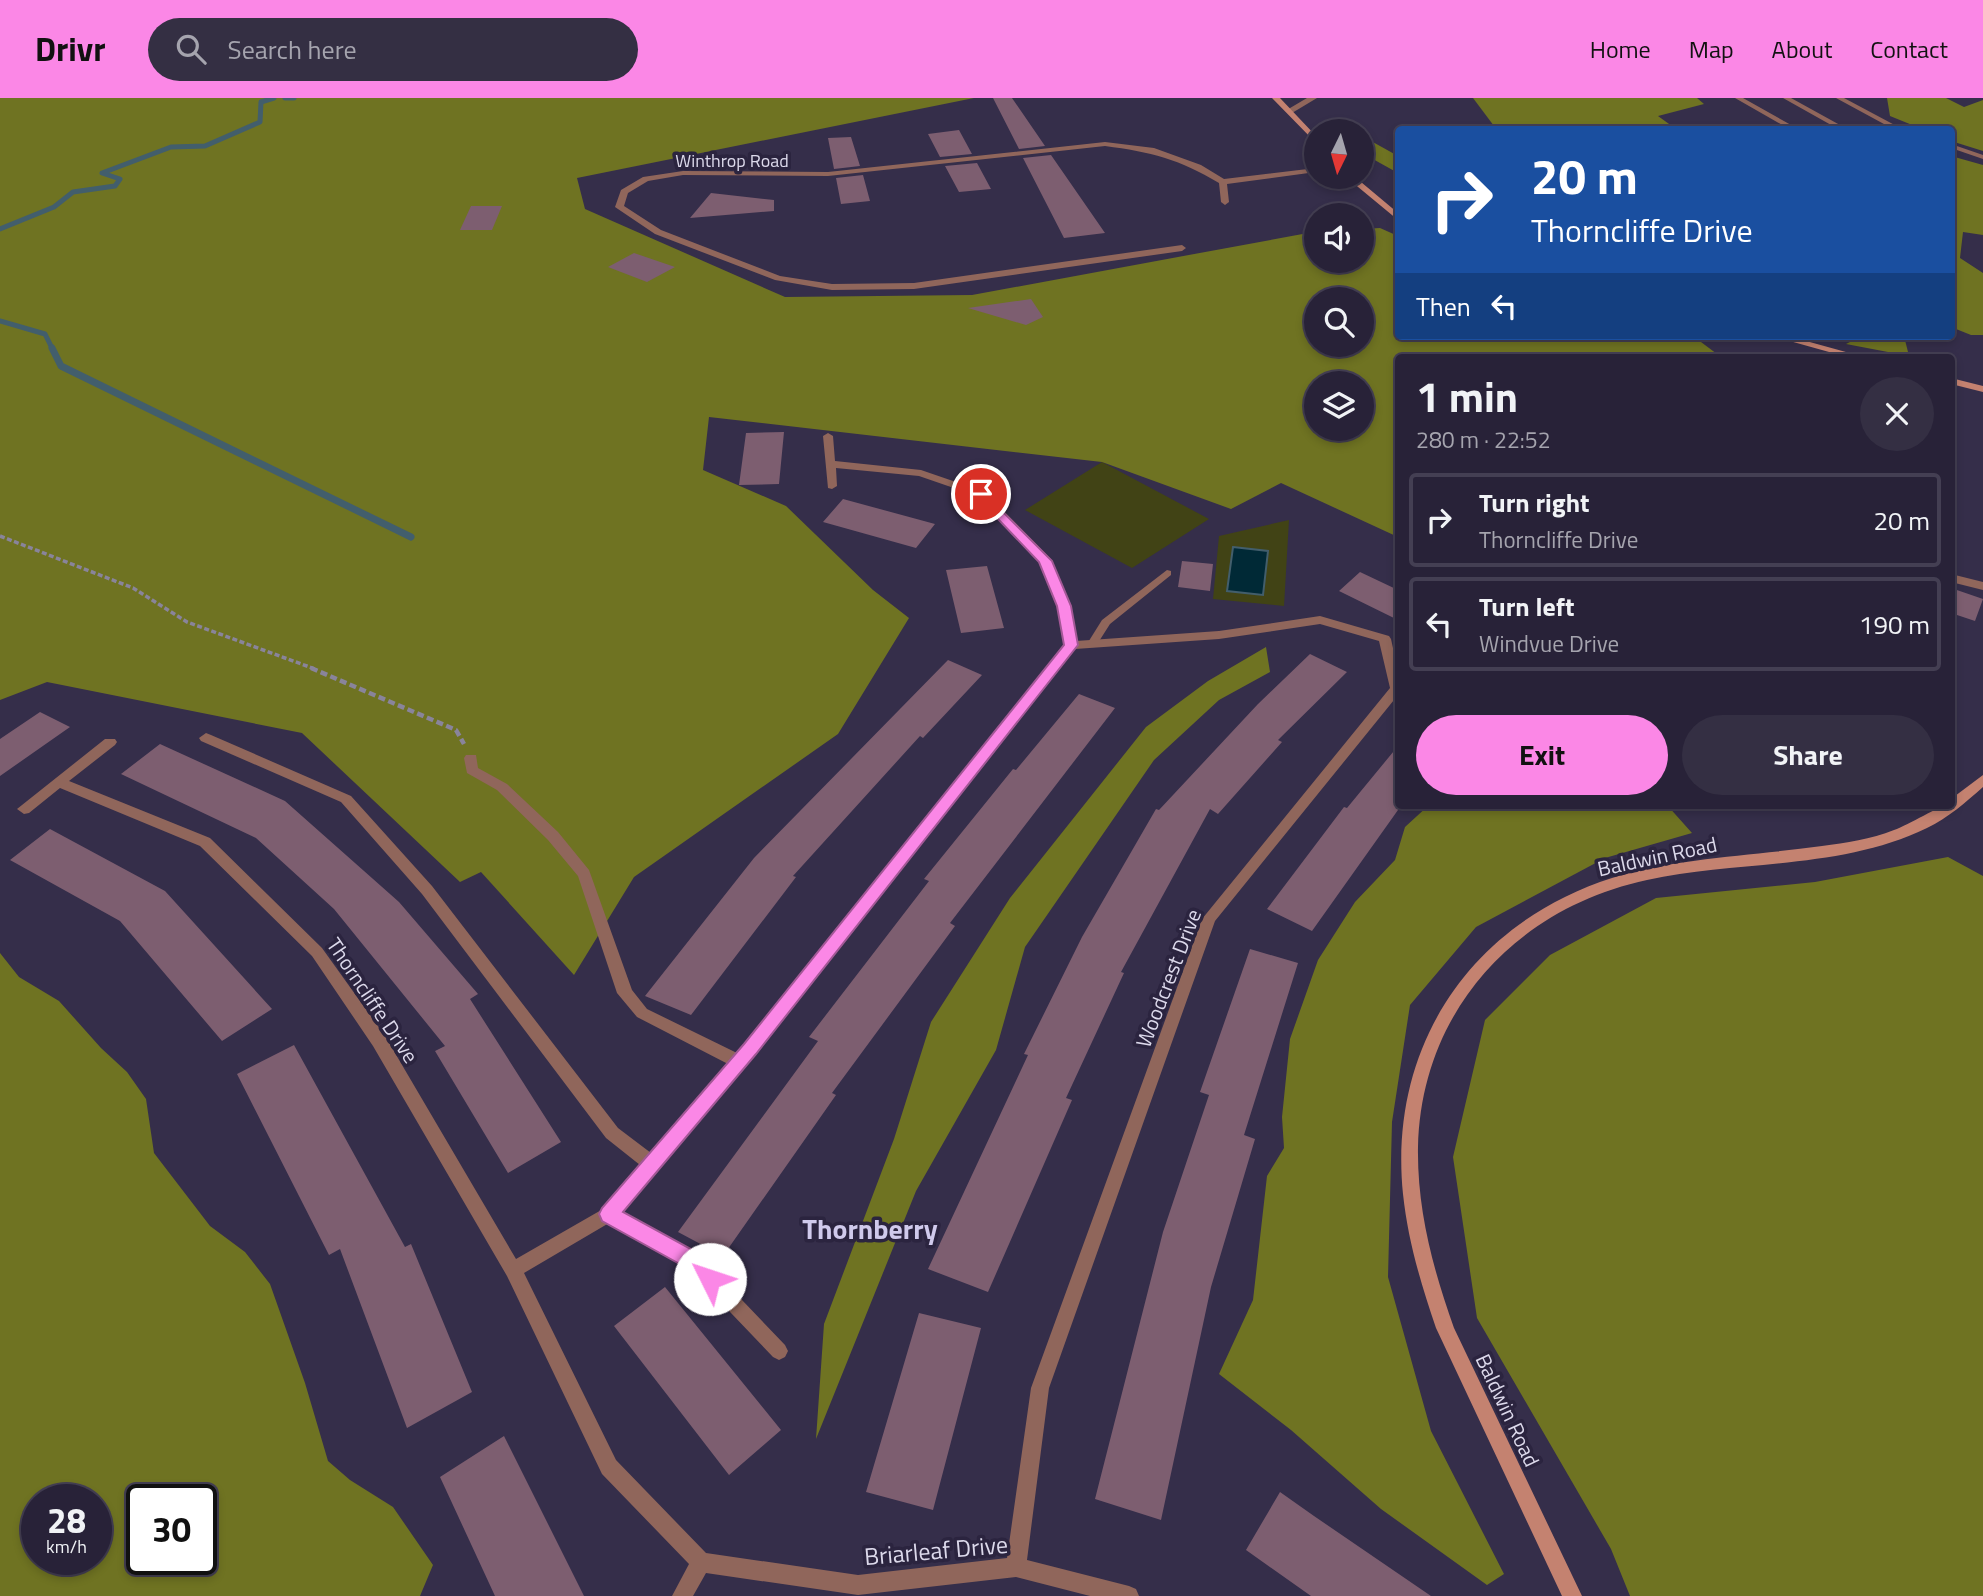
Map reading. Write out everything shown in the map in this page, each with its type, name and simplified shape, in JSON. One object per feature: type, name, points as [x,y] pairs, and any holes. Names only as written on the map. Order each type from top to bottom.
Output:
[{"type":"street","points":[[1276,98],[1304,128]]},
{"type":"street","points":[[1289,111],[1313,98]]},
{"type":"street","name":"Winthrop Road","points":[[1182,248],[914,286],[832,287],[778,278],[658,232],[619,207],[624,192],[646,179],[683,173],[828,174],[1105,144],[1151,150],[1198,167],[1223,182]]},
{"type":"street","points":[[1225,202],[1223,182],[1304,172]]},
{"type":"street","points":[[1364,189],[1395,214]]},
{"type":"street","points":[[1793,340],[1847,354]]},
{"type":"street","points":[[1955,382],[1983,389]]},
{"type":"street","points":[[828,436],[832,486]]},
{"type":"street","points":[[513,1270],[609,1214],[653,1165],[739,1062],[1071,645],[1064,606],[1045,561],[981,494],[922,473],[830,464]]},
{"type":"street","points":[[1955,579],[1983,586]]},
{"type":"street","name":"Woodcrest Drive","points":[[1071,645],[1219,635],[1320,620],[1385,639],[1395,684]]},
{"type":"street","name":"Woodcrest Drive","points":[[1016,1567],[1040,1388],[1209,919],[1395,690]]},
{"type":"street","points":[[206,738],[346,799],[427,890],[612,1133],[653,1165]]},
{"type":"street","points":[[24,809],[110,742]]},
{"type":"street","points":[[471,758],[472,770],[502,788],[553,836],[584,874],[625,993],[642,1013],[739,1062]]},
{"type":"street","name":"Baldwin Road","points":[[1955,804],[1983,780]]},
{"type":"street","name":"Thorncliffe Drive","points":[[58,782],[205,842],[317,952],[379,1041],[513,1270],[609,1467],[701,1562]]},
{"type":"street","name":"Baldwin Road","points":[[1572,1596],[1445,1327],[1424,1259],[1410,1185],[1409,1124],[1420,1074],[1438,1027],[1462,987],[1494,950],[1573,897],[1626,879],[1675,869],[1837,848],[1882,838],[1921,825],[1946,809]]},
{"type":"street","points":[[609,1214],[692,1261],[779,1351]]},
{"type":"street","points":[[682,1596],[701,1562]]},
{"type":"street","name":"Briarleaf Drive","points":[[701,1562],[858,1584],[1016,1567],[1129,1596]]},
{"type":"lane","points":[[1738,98],[1790,126]]},
{"type":"lane","points":[[1786,98],[1838,126]]},
{"type":"lane","points":[[1839,98],[1888,125]]},
{"type":"lane","points":[[1955,147],[1983,157]]},
{"type":"lane","points":[[1092,644],[1106,622],[1167,573]]},
{"type":"path","points":[[0,536],[133,588],[187,622],[275,652],[456,730],[471,758]]},
{"type":"shaded area","points":[[0,98],[974,98],[577,178],[585,209],[785,297],[972,295],[1304,234],[1304,273],[1374,273],[1374,228],[1380,228],[1395,235],[1395,340],[1698,340],[1717,354],[1395,354],[1395,536],[1281,483],[1231,509],[1102,462],[709,417],[703,470],[786,506],[873,590],[909,618],[838,734],[634,877],[574,975],[481,872],[460,882],[302,733],[47,682],[0,700]]},
{"type":"shaded area","points":[[1473,98],[1697,98],[1704,104],[1658,116],[1672,126],[1494,126]]},
{"type":"shaded area","points":[[1887,98],[1946,98],[1964,107],[1983,100],[1983,151],[1955,142],[1955,126],[1915,126],[1890,116]]},
{"type":"shaded area","points":[[1374,143],[1395,154],[1395,171],[1374,160]]},
{"type":"shaded area","points":[[1955,157],[1983,165],[1983,235],[1963,232],[1960,258],[1983,273],[1983,335],[1971,335],[1955,329]]},
{"type":"shaded area","points":[[1854,340],[1905,340],[1908,354],[1898,354],[1846,344]]},
{"type":"shaded area","points":[[1102,462],[1209,519],[1132,568],[1025,510]]},
{"type":"shaded area","points":[[1289,520],[1284,606],[1213,599],[1219,536]]},
{"type":"shaded area","points":[[1266,647],[1270,672],[1219,700],[1154,760],[1025,947],[996,1050],[916,1191],[816,1439],[824,1324],[894,1139],[931,1022],[1010,898],[1146,727],[1208,681]]},
{"type":"shaded area","points":[[1425,809],[1671,809],[1692,833],[1605,858],[1476,927],[1410,1005],[1392,1122],[1388,1277],[1431,1431],[1504,1574],[1487,1585],[1381,1509],[1291,1430],[1219,1374],[1253,1300],[1267,1176],[1284,1148],[1282,1117],[1290,1039],[1318,960],[1355,902],[1395,860],[1405,827]]},
{"type":"shaded area","points":[[1948,857],[1983,876],[1983,1596],[1630,1596],[1611,1549],[1477,1318],[1453,1157],[1485,1020],[1550,955],[1656,898],[1815,882]]},
{"type":"shaded area","points":[[0,953],[19,977],[59,1001],[101,1048],[127,1072],[146,1099],[154,1153],[210,1226],[245,1252],[270,1284],[305,1383],[328,1461],[350,1480],[393,1507],[433,1565],[420,1596],[0,1596]]},
{"type":"water","points":[[1233,547],[1268,551],[1263,595],[1227,591]]},
{"type":"building","points":[[993,98],[1012,98],[1045,146],[1019,149]]},
{"type":"building","points":[[959,130],[972,154],[940,157],[928,134]]},
{"type":"building","points":[[851,137],[860,166],[834,169],[828,138]]},
{"type":"building","points":[[1051,155],[1105,233],[1064,238],[1023,158]]},
{"type":"building","points":[[977,163],[991,189],[959,192],[945,166]]},
{"type":"building","points":[[863,175],[870,201],[841,204],[836,178]]},
{"type":"building","points":[[711,193],[774,200],[774,211],[690,218]]},
{"type":"building","points":[[471,206],[502,206],[492,230],[460,230]]},
{"type":"building","points":[[634,253],[675,267],[647,282],[608,267]]},
{"type":"building","points":[[1031,299],[1043,317],[1026,325],[968,308]]},
{"type":"building","points":[[784,432],[779,484],[739,485],[746,433]]},
{"type":"building","points":[[843,499],[935,524],[916,548],[823,522]]},
{"type":"building","points":[[1182,561],[1213,564],[1210,591],[1178,587]]},
{"type":"building","points":[[987,566],[1004,628],[961,633],[946,570]]},
{"type":"building","points":[[1360,572],[1395,589],[1395,619],[1339,591]]},
{"type":"building","points":[[1955,589],[1983,599],[1975,621],[1955,614]]},
{"type":"building","points":[[1310,654],[1347,672],[1278,740],[1282,742],[1218,814],[1210,809],[1121,972],[1124,973],[1066,1098],[1072,1100],[988,1292],[928,1269],[1028,1055],[1024,1054],[1082,937],[1156,809],[1159,810],[1258,704]]},
{"type":"building","points":[[948,660],[982,675],[923,738],[920,736],[793,876],[796,877],[691,1015],[645,996],[754,858]]},
{"type":"building","points":[[1079,694],[1115,708],[950,923],[955,926],[832,1093],[836,1095],[723,1256],[678,1232],[818,1041],[809,1037],[929,881],[924,879],[1013,769],[1016,770]]},
{"type":"building","points":[[40,712],[70,727],[0,776],[0,739]]},
{"type":"building","points":[[160,744],[285,801],[399,902],[478,994],[470,999],[561,1142],[508,1173],[435,1051],[445,1046],[334,909],[256,838],[121,774]]},
{"type":"building","points":[[1395,750],[1395,809],[1398,810],[1312,931],[1267,909],[1344,807],[1347,808]]},
{"type":"building","points":[[50,829],[165,891],[272,1009],[222,1041],[120,921],[10,860]]},
{"type":"building","points":[[1250,949],[1298,963],[1244,1135],[1255,1139],[1211,1287],[1161,1520],[1095,1499],[1163,1232],[1209,1095],[1200,1092]]},
{"type":"building","points":[[294,1045],[405,1247],[411,1244],[472,1392],[407,1428],[340,1249],[329,1255],[237,1074]]},
{"type":"building","points":[[665,1287],[781,1430],[729,1475],[614,1326]]},
{"type":"building","points":[[919,1313],[981,1328],[933,1510],[866,1492]]},
{"type":"building","points":[[504,1436],[584,1596],[495,1596],[440,1477]]},
{"type":"building","points":[[1280,1492],[1431,1596],[1311,1596],[1246,1550]]},
{"type":"waterway","points":[[0,229],[54,207],[73,192],[115,186],[120,179],[102,173],[171,147],[205,146],[260,122],[261,102],[274,98]]},
{"type":"waterway","points":[[285,98],[294,98]]},
{"type":"waterway","points":[[0,321],[45,334],[61,366],[411,537]]},
{"type":"district","name":"Thornberry","points":[[870,1228]]},
{"type":"route","points":[[710,1279],[692,1261],[609,1214],[750,1049],[1071,645],[1064,606],[1045,561],[981,494]]}]
